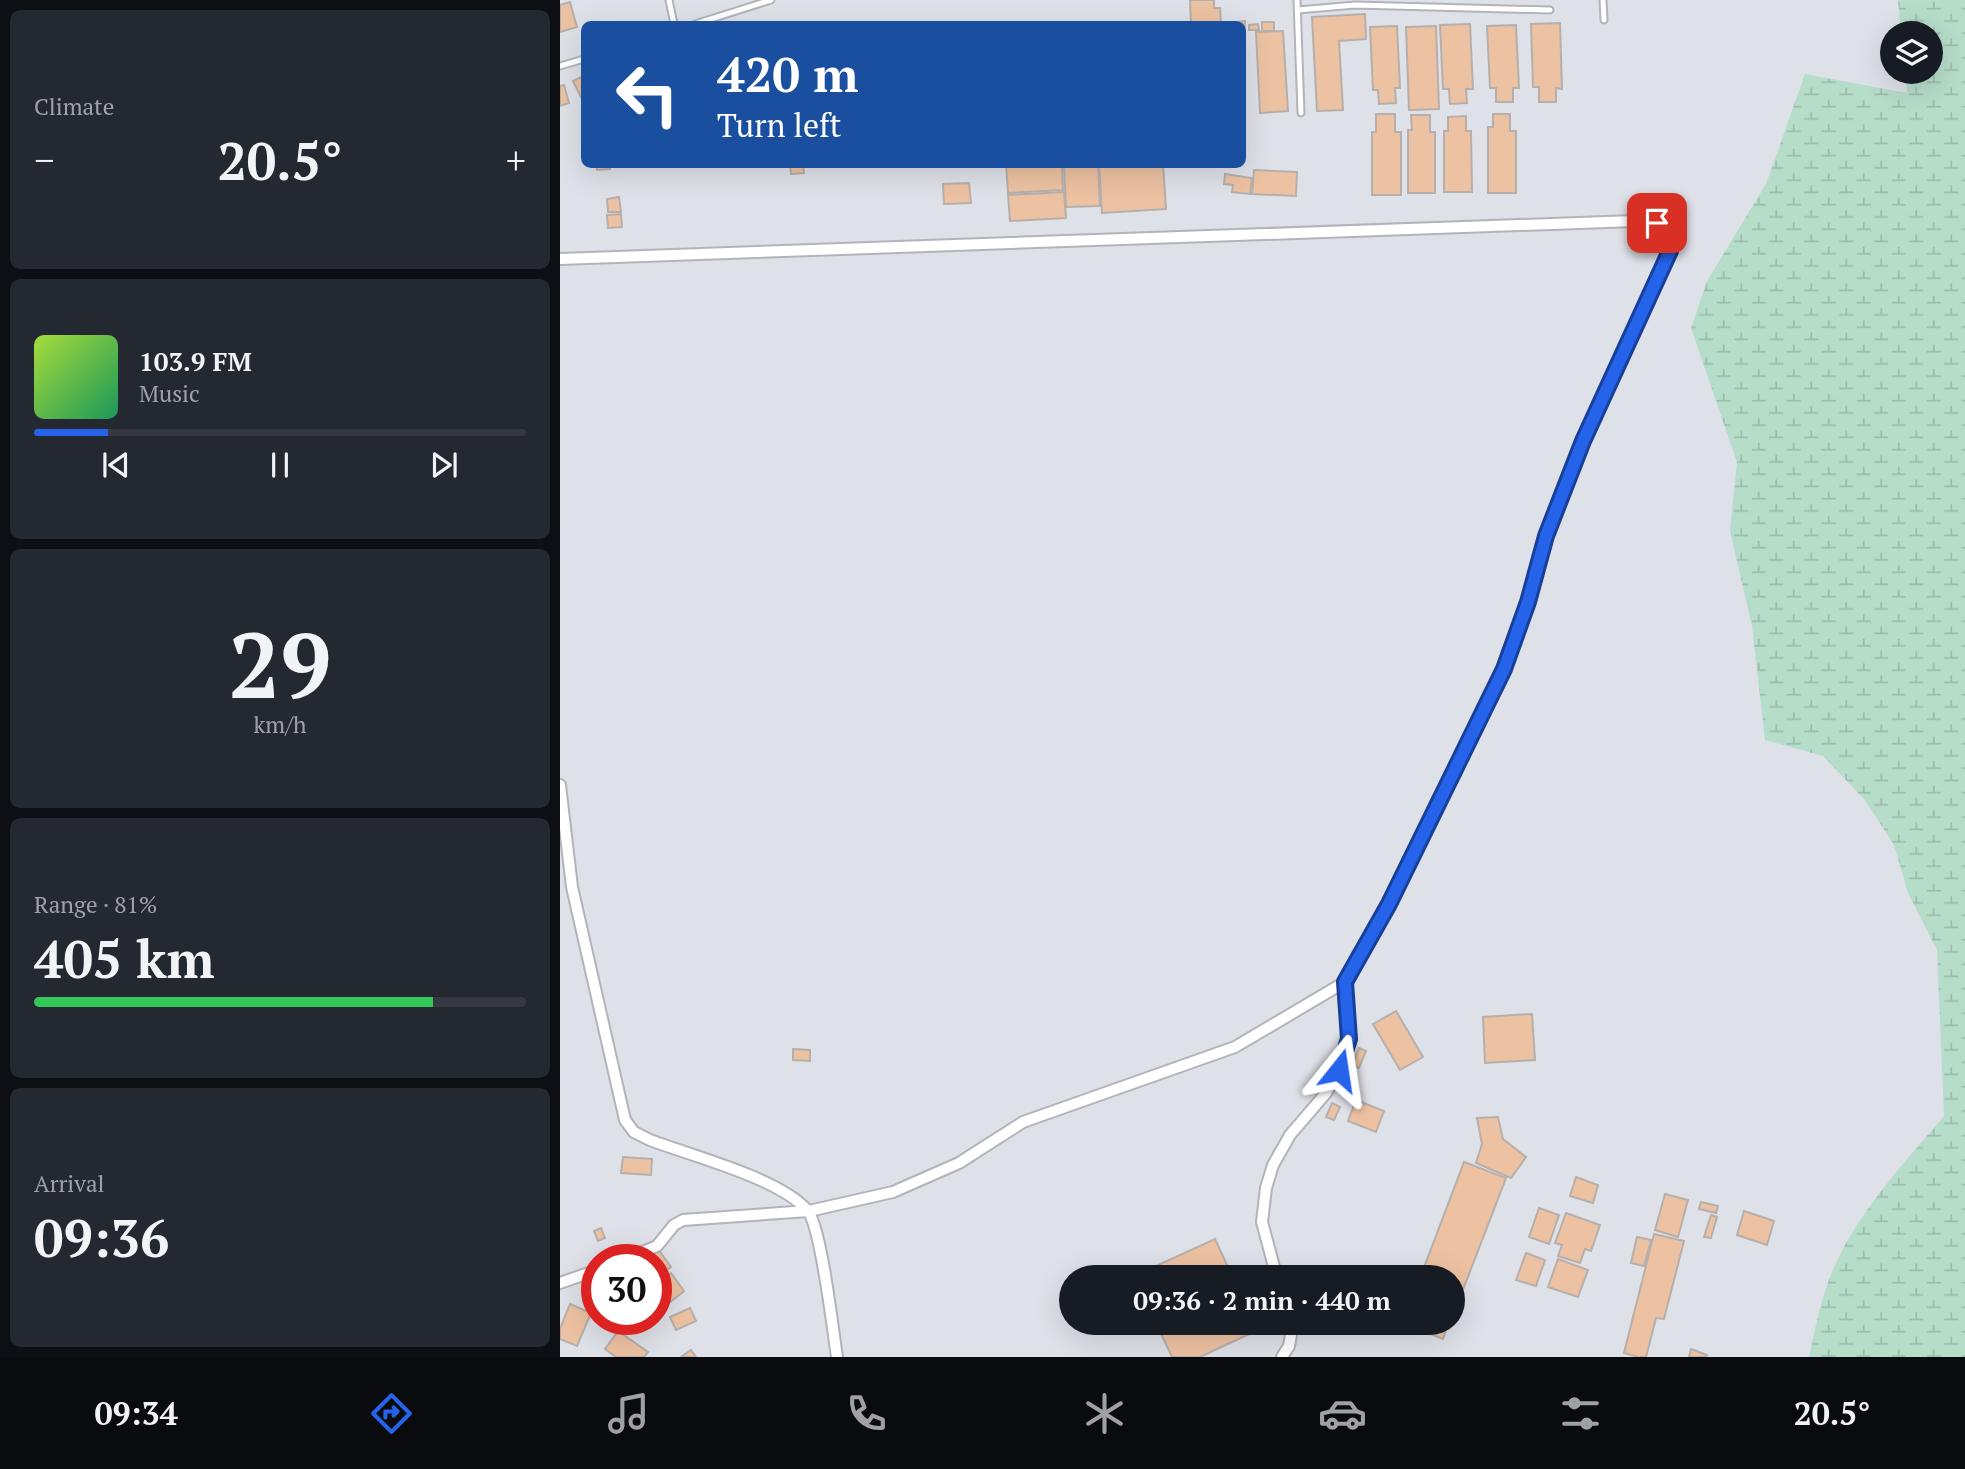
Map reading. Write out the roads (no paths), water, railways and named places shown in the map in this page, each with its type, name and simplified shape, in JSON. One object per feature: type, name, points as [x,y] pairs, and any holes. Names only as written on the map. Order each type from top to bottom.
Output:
[{"type":"street","points":[[560,259],[1634,221],[1657,223],[1672,234],[1670,251],[1578,453],[1546,536],[1528,602],[1504,669],[1389,904],[1345,982],[1235,1047],[1023,1122],[959,1163],[893,1192],[809,1211],[683,1220],[674,1225],[659,1244]]},
{"type":"street","points":[[560,785],[572,887],[625,1120],[634,1132],[650,1140],[762,1181],[787,1194],[809,1211],[820,1254],[837,1357]]},
{"type":"street","points":[[1274,1265],[1262,1222],[1266,1188],[1273,1165],[1290,1135],[1326,1093],[1339,1070],[1349,1039],[1345,982]]},
{"type":"street","points":[[560,1283],[581,1276]]},
{"type":"street","points":[[1282,1357],[1289,1346],[1291,1335]]},
{"type":"lane","points":[[669,0],[673,21]]},
{"type":"lane","points":[[705,21],[772,0]]},
{"type":"lane","points":[[1297,0],[1301,113]]},
{"type":"lane","points":[[1603,0],[1604,20]]},
{"type":"lane","points":[[1298,10],[1355,3],[1550,10]]},
{"type":"lane","points":[[560,66],[581,60]]}]
